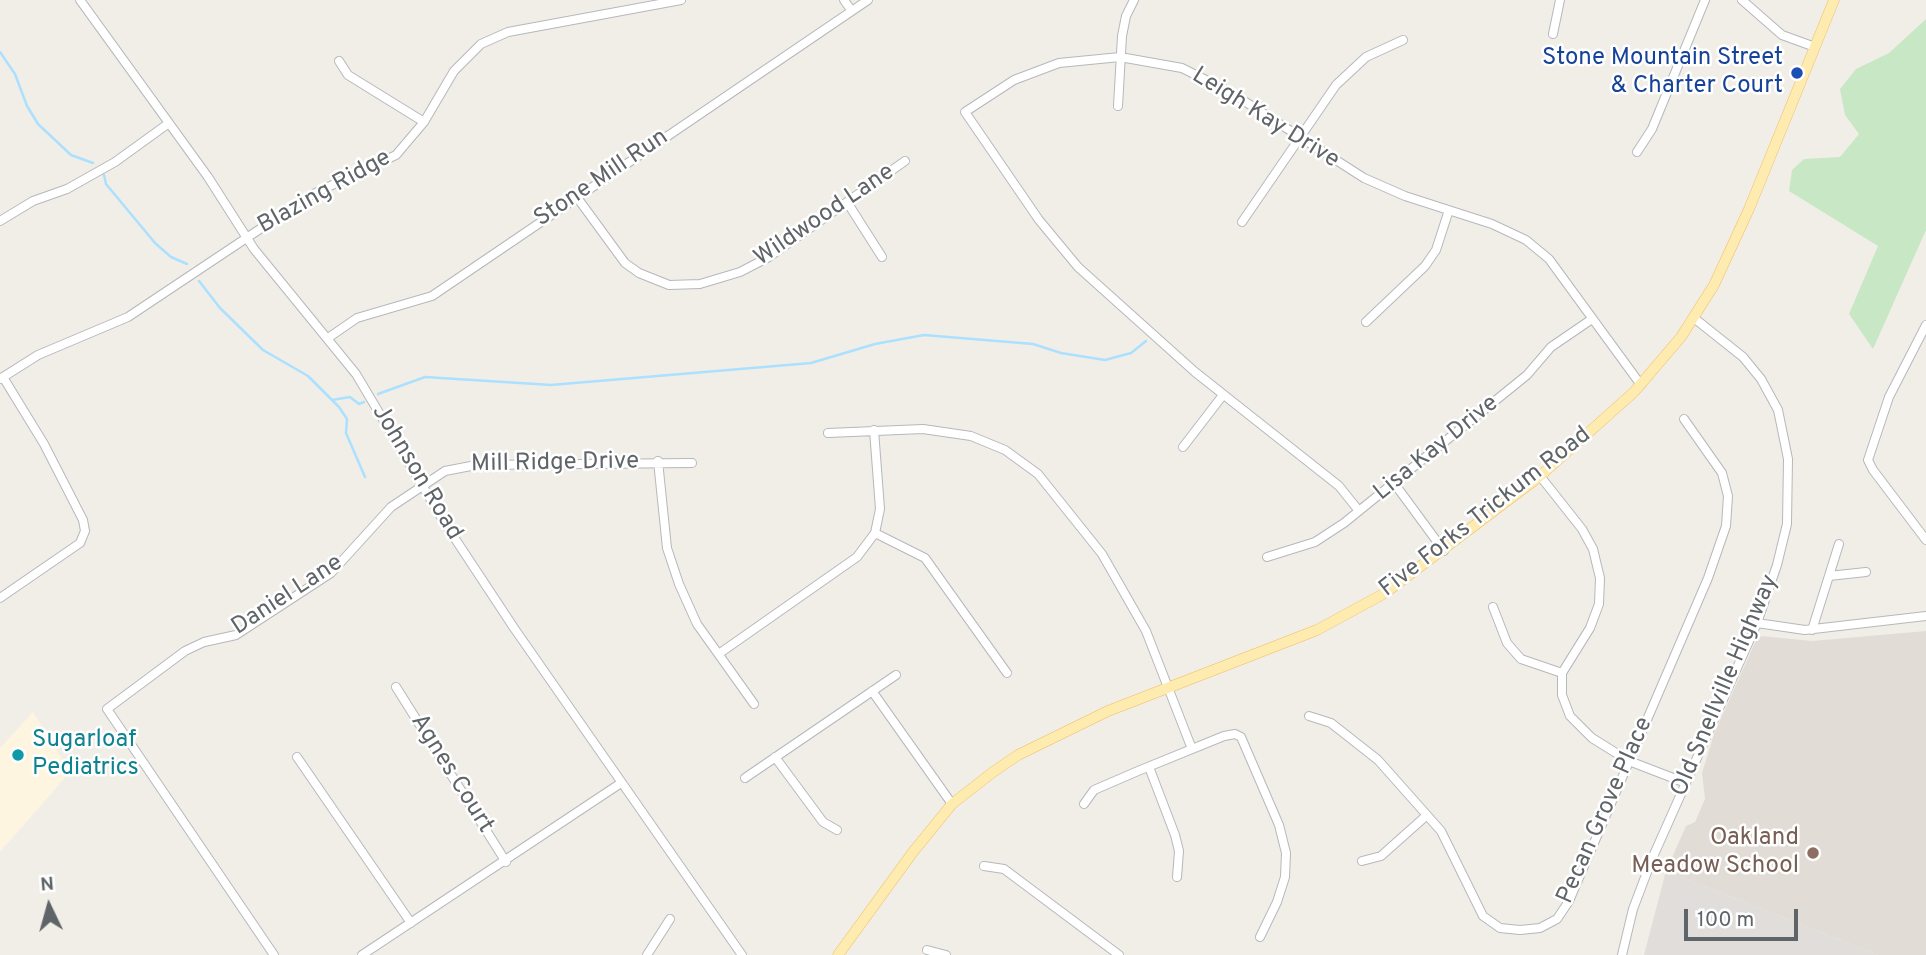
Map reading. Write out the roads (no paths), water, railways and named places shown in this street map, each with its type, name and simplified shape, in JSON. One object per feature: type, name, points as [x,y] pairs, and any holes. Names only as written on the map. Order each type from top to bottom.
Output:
[{"type":"main road","name":"Five Forks Trickum Road","points":[[838,955],[913,852],[952,804],[1018,755],[1108,711],[1168,690],[1349,614],[1408,578],[1540,476],[1640,385],[1694,318],[1741,229],[1834,0]]},
{"type":"street","name":"Johnson Road","points":[[80,0],[169,123],[246,237],[356,374],[514,628],[742,955]]},
{"type":"street","name":"Blazing Ridge","points":[[1,378],[38,355],[128,317],[333,182],[396,155],[424,122],[466,56],[493,37],[681,0]]},
{"type":"street","points":[[844,0],[851,10]]},
{"type":"street","name":"Stone Mill Run","points":[[328,338],[357,318],[432,296],[868,0]]},
{"type":"street","points":[[1118,106],[1126,16],[1134,0]]},
{"type":"street","points":[[1553,34],[1560,0]]},
{"type":"street","points":[[1637,152],[1652,129],[1705,0]]},
{"type":"street","points":[[1742,0],[1782,34],[1815,47]]},
{"type":"street","points":[[1242,222],[1346,74],[1382,47],[1403,40]]},
{"type":"street","name":"Leigh Kay Drive","points":[[1359,511],[1339,486],[1223,395],[1113,302],[1078,267],[1040,220],[965,112],[993,92],[1042,68],[1081,59],[1121,57],[1166,64],[1207,79],[1364,178],[1506,229],[1536,247],[1557,269],[1640,385]]},
{"type":"street","points":[[339,61],[348,75],[424,122]]},
{"type":"street","points":[[0,221],[33,201],[67,189],[115,162],[169,123]]},
{"type":"street","name":"Wildwood Lane","points":[[576,196],[625,262],[655,281],[684,286],[716,281],[769,257],[905,160]]},
{"type":"street","points":[[847,202],[882,257]]},
{"type":"street","points":[[1366,322],[1425,266],[1436,250],[1449,210]]},
{"type":"street","name":"Lisa Kay Drive","points":[[1267,557],[1315,542],[1359,511],[1527,375],[1551,347],[1592,318]]},
{"type":"street","name":"Old Snellville Highway","points":[[1622,955],[1633,909],[1647,870],[1757,623],[1777,565],[1787,524],[1789,492],[1785,435],[1778,410],[1755,370],[1728,343],[1694,318]]},
{"type":"street","points":[[1926,325],[1889,397],[1868,460],[1926,540]]},
{"type":"street","points":[[0,598],[80,543],[85,531],[83,520],[44,444],[1,378]]},
{"type":"street","points":[[1183,447],[1223,395]]},
{"type":"street","name":"Pecan Grove Place","points":[[1310,716],[1331,723],[1378,760],[1441,831],[1471,897],[1483,916],[1500,928],[1540,928],[1557,919],[1569,901],[1708,578],[1726,526],[1728,495],[1722,473],[1684,419]]},
{"type":"street","points":[[828,433],[923,429],[971,436],[1005,450],[1038,474],[1102,554],[1146,631],[1192,748]]},
{"type":"street","points":[[720,653],[857,557],[875,533],[880,509],[874,430]]},
{"type":"street","points":[[658,461],[667,548],[678,584],[697,624],[754,704]]},
{"type":"street","name":"Mill Ridge Drive","points":[[423,485],[460,466],[658,461],[692,463]]},
{"type":"street","points":[[1540,476],[1582,529],[1592,549],[1600,578],[1599,604],[1590,628],[1562,673],[1562,695],[1570,716],[1592,738],[1629,761],[1686,783]]},
{"type":"street","points":[[1394,483],[1444,551]]},
{"type":"street","name":"Daniel Lane","points":[[274,955],[107,709],[185,651],[204,642],[236,635],[331,573],[391,507],[423,485]]},
{"type":"street","points":[[875,533],[925,558],[1007,673]]},
{"type":"street","points":[[1812,630],[1839,544]]},
{"type":"street","points":[[1829,576],[1866,572]]},
{"type":"street","points":[[1493,607],[1507,643],[1521,659],[1562,673]]},
{"type":"street","points":[[1757,623],[1812,630],[1926,616]]},
{"type":"street","points":[[745,778],[896,674]]},
{"type":"street","name":"Agnes Court","points":[[396,687],[506,862]]},
{"type":"street","points":[[872,691],[952,804]]},
{"type":"street","points":[[1084,804],[1094,790],[1192,748],[1224,736],[1234,734],[1241,737],[1279,825],[1286,853],[1285,877],[1278,902],[1260,936]]},
{"type":"street","points":[[297,757],[411,923]]},
{"type":"street","points":[[775,757],[823,822],[836,830]]},
{"type":"street","points":[[1149,767],[1180,851],[1177,877]]},
{"type":"street","points":[[362,955],[506,862],[621,783]]},
{"type":"street","points":[[1362,861],[1381,856],[1427,815]]},
{"type":"street","points":[[984,866],[1004,869],[1119,955]]},
{"type":"street","points":[[647,955],[670,919]]},
{"type":"street","points":[[928,950],[946,955]]},
{"type":"waterway","points":[[0,52],[15,74],[27,106],[38,124],[71,155],[93,163]]},
{"type":"waterway","points":[[104,175],[106,184],[155,243],[171,257],[187,264]]},
{"type":"waterway","points":[[199,281],[220,308],[263,350],[308,376],[339,407],[347,419],[346,433],[365,477]]},
{"type":"waterway","points":[[378,394],[425,377],[551,385],[811,363],[875,344],[924,335],[1033,344],[1061,353],[1105,360],[1131,353],[1146,341]]},
{"type":"waterway","points":[[332,400],[350,397],[359,404],[364,402]]},
{"type":"place","name":"Stone Mountain Street & Charter Court","points":[[1797,73]]},
{"type":"place","name":"Sugarloaf Pediatrics","points":[[18,755]]},
{"type":"place","name":"Oakland Meadow School","points":[[1813,853]]}]
